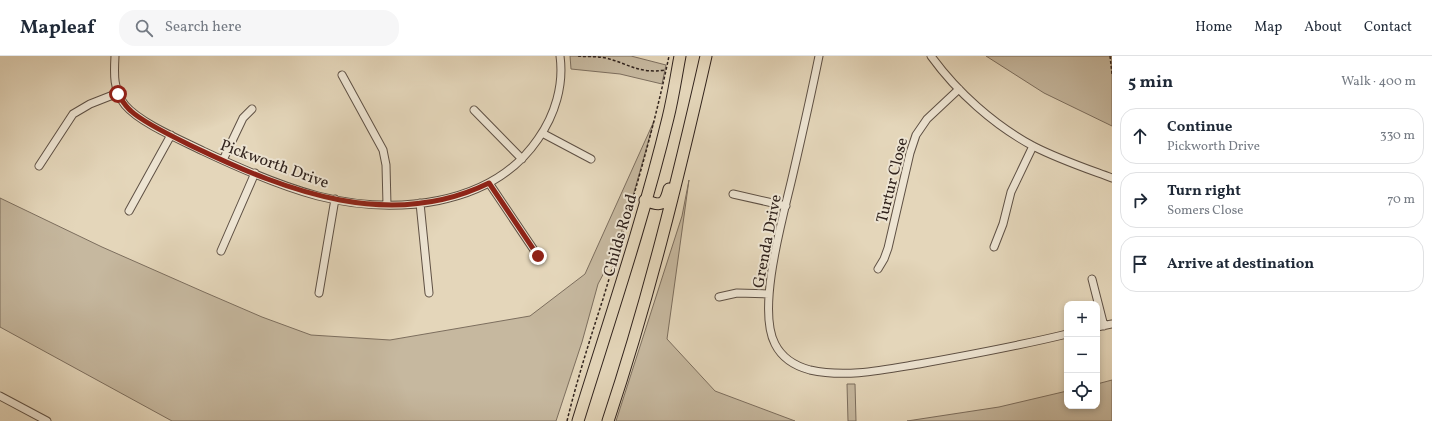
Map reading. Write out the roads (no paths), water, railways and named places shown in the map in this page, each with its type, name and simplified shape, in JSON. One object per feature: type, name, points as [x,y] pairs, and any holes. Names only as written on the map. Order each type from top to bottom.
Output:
[{"type":"main road","name":"Childs Road","points":[[578,421],[646,200],[668,118],[680,56]]},
{"type":"main road","points":[[608,421],[617,396],[659,250],[679,175],[706,56]]},
{"type":"main road","points":[[646,200],[658,204],[663,203],[666,199],[686,123],[698,88]]},
{"type":"street","name":"Pickworth Drive","points":[[115,56],[115,80],[118,94],[124,104],[138,116],[171,135],[223,160],[302,191],[353,203],[387,205],[420,203],[458,196],[489,183],[506,173],[522,159],[534,145],[554,109],[561,78],[560,56]]},
{"type":"street","name":"Grenda Drive","points":[[819,56],[773,264],[769,294],[770,326],[774,343],[785,357],[797,365],[821,371],[849,373],[874,371],[986,353],[1064,335]]},
{"type":"street","points":[[931,56],[959,89],[995,121],[1033,146],[1112,178]]},
{"type":"street","points":[[342,75],[383,150],[386,165],[387,205]]},
{"type":"street","name":"Turtur Close","points":[[878,269],[888,248],[912,144],[927,119],[959,89]]},
{"type":"street","points":[[39,166],[73,114],[84,107],[118,94]]},
{"type":"street","points":[[223,160],[242,118],[252,109]]},
{"type":"street","points":[[474,110],[522,159]]},
{"type":"street","points":[[542,133],[590,159]]},
{"type":"street","points":[[129,211],[171,135]]},
{"type":"street","points":[[994,247],[1001,233],[1011,192],[1033,146]]},
{"type":"street","points":[[221,251],[255,173]]},
{"type":"street","points":[[489,183],[538,256]]},
{"type":"street","points":[[733,194],[786,206]]},
{"type":"street","points":[[319,293],[335,199]]},
{"type":"street","points":[[420,203],[429,292]]},
{"type":"street","points":[[1092,279],[1096,301]]},
{"type":"street","points":[[720,297],[737,293],[769,294]]},
{"type":"street","points":[[1100,326],[1112,324]]},
{"type":"street","points":[[0,396],[47,421]]}]
